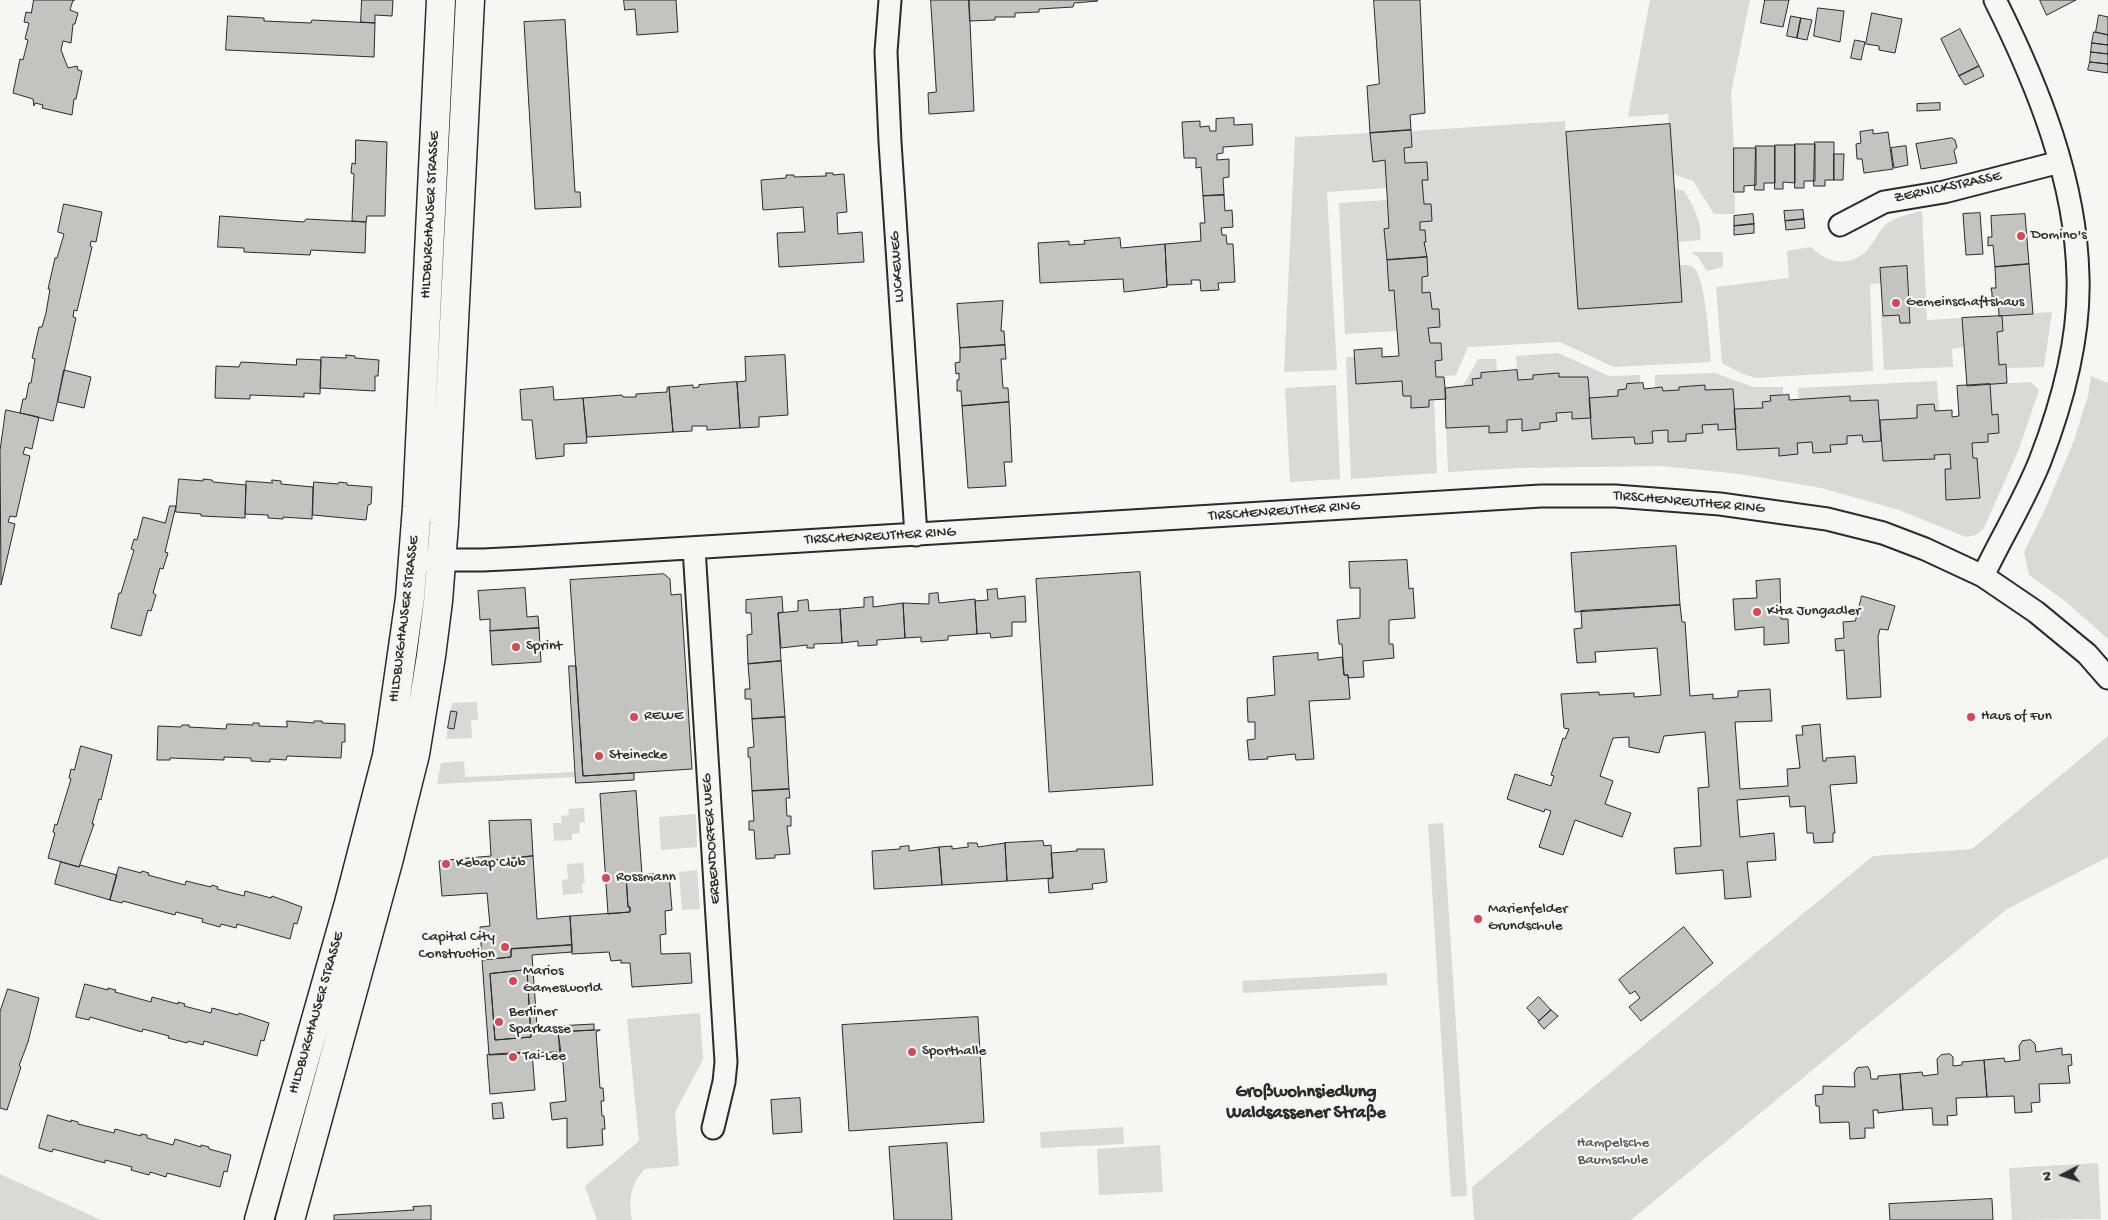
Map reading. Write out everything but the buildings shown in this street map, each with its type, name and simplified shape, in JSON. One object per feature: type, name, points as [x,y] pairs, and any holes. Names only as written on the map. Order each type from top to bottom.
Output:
[{"type":"main road","name":"HILDBURGHAUSER STRASSE","points":[[259,1220],[349,903],[387,756],[403,653],[413,559],[441,0]]},
{"type":"main road","name":"HILDBURGHAUSER STRASSE","points":[[290,1220],[386,871],[415,754],[431,656],[441,561],[470,0]]},
{"type":"street","name":"LUCKEWEG","points":[[890,0],[886,52],[890,142],[916,535]]},
{"type":"street","points":[[1983,576],[2039,463],[2052,427],[2066,376],[2075,324],[2078,278],[2075,230],[2060,162],[2033,81],[1995,0]]},
{"type":"street","name":"ZERNICKSTRASSE","points":[[1840,224],[1884,202],[1944,192],[2060,162]]},
{"type":"street","name":"TIRSCHENREUTHER RING","points":[[413,559],[441,561],[483,560],[1541,496],[1615,496],[1720,504],[1826,519],[1883,533],[1983,576],[2036,612],[2087,654],[2108,678]]},
{"type":"street","name":"ERBENDORFER WEG","points":[[694,548],[726,1062],[724,1082],[713,1128]]},
{"type":"green space","points":[[1650,0],[1750,0],[1731,93],[1735,214],[1714,214],[1693,181],[1673,174],[1668,114],[1628,117]]},
{"type":"green space","points":[[1565,121],[1578,308],[1682,302],[1679,265],[1691,266],[1698,275],[1704,298],[1711,362],[1614,367],[1560,342],[1468,347],[1456,375],[1436,377],[1435,361],[1442,360],[1441,343],[1430,343],[1428,328],[1440,327],[1439,309],[1432,309],[1430,292],[1422,293],[1422,277],[1428,276],[1424,242],[1426,242],[1425,230],[1420,230],[1420,222],[1432,221],[1431,204],[1424,204],[1422,180],[1428,180],[1427,162],[1405,163],[1404,148],[1412,147],[1412,131]]},
{"type":"green space","points":[[1370,133],[1373,161],[1385,160],[1387,188],[1327,192],[1337,370],[1284,372],[1295,137]]},
{"type":"green space","points":[[1674,188],[1684,191],[1694,208],[1699,222],[1700,240],[1678,242]]},
{"type":"green space","points":[[1387,200],[1389,228],[1384,229],[1389,291],[1394,290],[1397,331],[1345,334],[1339,203]]},
{"type":"green space","points":[[1922,211],[1927,320],[1962,318],[1964,347],[1952,349],[1953,367],[1884,370],[1881,315],[1899,315],[1900,323],[1910,322],[1907,267],[1881,268],[1881,283],[1870,284],[1873,371],[1756,378],[1740,373],[1722,363],[1716,287],[1789,278],[1787,251],[1811,247],[1824,257],[1839,262],[1854,259],[1868,249],[1882,228],[1889,222]]},
{"type":"green space","points":[[1691,252],[1723,252],[1723,267],[1707,271],[1698,257]]},
{"type":"green space","points":[[2052,312],[2044,367],[2006,368],[2005,364],[1999,365],[1997,332],[2003,331],[2002,316]]},
{"type":"green space","points":[[1558,353],[1609,376],[1640,375],[1640,383],[1627,384],[1626,389],[1618,390],[1618,396],[1589,398],[1588,377],[1559,377],[1558,373],[1533,375],[1533,379],[1518,380],[1516,356]]},
{"type":"green space","points":[[1346,357],[1354,357],[1356,384],[1402,381],[1403,396],[1411,396],[1412,408],[1429,407],[1429,400],[1434,400],[1437,473],[1351,479]]},
{"type":"green space","points":[[1478,359],[1496,359],[1497,372],[1481,373],[1481,378],[1472,379],[1473,385],[1463,386]]},
{"type":"green space","points":[[1715,373],[1753,387],[1783,387],[1783,395],[1771,396],[1771,401],[1762,402],[1763,408],[1734,409],[1733,389],[1705,390],[1704,385],[1679,387],[1679,390],[1663,391],[1662,387],[1655,388],[1655,375]]},
{"type":"green space","points":[[2091,376],[2108,383],[2108,639],[2065,601],[2029,575],[2024,552],[2046,507],[2073,443],[2088,396]]},
{"type":"green space","points":[[1937,381],[1939,411],[1935,411],[1934,404],[1917,405],[1917,418],[1880,420],[1878,400],[1850,401],[1849,396],[1799,400],[1798,388]]},
{"type":"green space","points":[[2031,382],[2039,390],[2019,449],[1984,528],[1976,535],[1966,537],[1899,510],[1821,488],[1740,474],[1662,466],[1520,468],[1448,472],[1446,428],[1489,426],[1490,433],[1507,432],[1507,420],[1522,419],[1523,430],[1540,429],[1540,423],[1557,421],[1556,413],[1565,413],[1586,417],[1597,426],[1606,439],[1634,437],[1635,444],[1653,442],[1652,431],[1668,430],[1669,442],[1686,441],[1686,434],[1703,433],[1702,425],[1718,424],[1718,430],[1736,429],[1779,448],[1780,456],[1797,454],[1797,443],[1812,442],[1831,451],[1830,445],[1847,444],[1847,436],[1862,435],[1863,442],[1881,441],[1883,461],[1934,459],[1934,455],[1950,454],[1951,469],[1945,470],[1946,500],[1979,498],[1977,458],[1973,458],[1972,443],[1988,442],[1988,434],[1999,433],[1998,415],[1992,415],[1990,384]]},
{"type":"green space","points":[[1336,385],[1340,479],[1290,482],[1285,388]]},
{"type":"green space","points":[[477,702],[478,720],[471,720],[472,738],[446,739],[448,728],[454,729],[457,712],[451,711],[452,703]]},
{"type":"green space","name":"Hampelsche Baumschule","points":[[2108,736],[2108,857],[2007,909],[1631,1220],[1474,1220],[1472,1187],[1873,856],[1972,849]]},
{"type":"green space","points":[[464,761],[465,777],[575,772],[576,777],[437,784],[441,763]]},
{"type":"green space","points":[[584,808],[585,822],[579,823],[580,833],[572,834],[572,840],[554,841],[553,823],[562,823],[561,816],[569,815],[568,809]]},
{"type":"green space","points":[[696,814],[697,847],[661,850],[659,817]]},
{"type":"green space","points":[[1443,823],[1467,1196],[1451,1197],[1428,824]]},
{"type":"green space","points":[[583,863],[585,883],[582,884],[583,893],[563,895],[562,880],[568,879],[567,864]]},
{"type":"green space","points":[[697,870],[700,909],[682,910],[679,872]]},
{"type":"green space","points":[[1387,973],[1387,985],[1243,993],[1242,981]]},
{"type":"green space","points":[[700,1013],[703,1060],[675,1112],[679,1166],[645,1169],[640,1174],[632,1192],[630,1206],[632,1220],[597,1220],[585,1186],[639,1141],[627,1019]]},
{"type":"green space","points":[[1123,1127],[1124,1144],[1041,1148],[1040,1132]]},
{"type":"green space","points":[[1160,1145],[1163,1192],[1099,1195],[1097,1149]]},
{"type":"green space","points":[[2098,1163],[2101,1219],[2012,1220],[2009,1168]]},
{"type":"green space","points":[[0,1174],[101,1220],[0,1220]]},
{"type":"place","name":"Domino's","points":[[2021,236]]},
{"type":"place","name":"Gemeinschaftshaus","points":[[1896,303]]},
{"type":"place","name":"Kita Jungadler","points":[[1757,612]]},
{"type":"place","name":"Sprint","points":[[516,647]]},
{"type":"place","name":"REWE","points":[[634,717]]},
{"type":"place","name":"Haus of Fun","points":[[1971,717]]},
{"type":"place","name":"Steinecke","points":[[599,756]]},
{"type":"place","name":"Kebap Club","points":[[446,864]]},
{"type":"place","name":"Rossmann","points":[[606,878]]},
{"type":"place","name":"Marienfelder Grundschule","points":[[1478,919]]},
{"type":"place","name":"Capital City Construction","points":[[505,947]]},
{"type":"place","name":"Marios Gamesworld","points":[[513,981]]},
{"type":"place","name":"Berliner Sparkasse","points":[[499,1022]]},
{"type":"place","name":"Sporthalle","points":[[912,1052]]},
{"type":"place","name":"Tai-Lee","points":[[513,1057]]},
{"type":"district","name":"Großwohnsiedlung Waldsassener Straße","points":[[1306,1103]]}]
